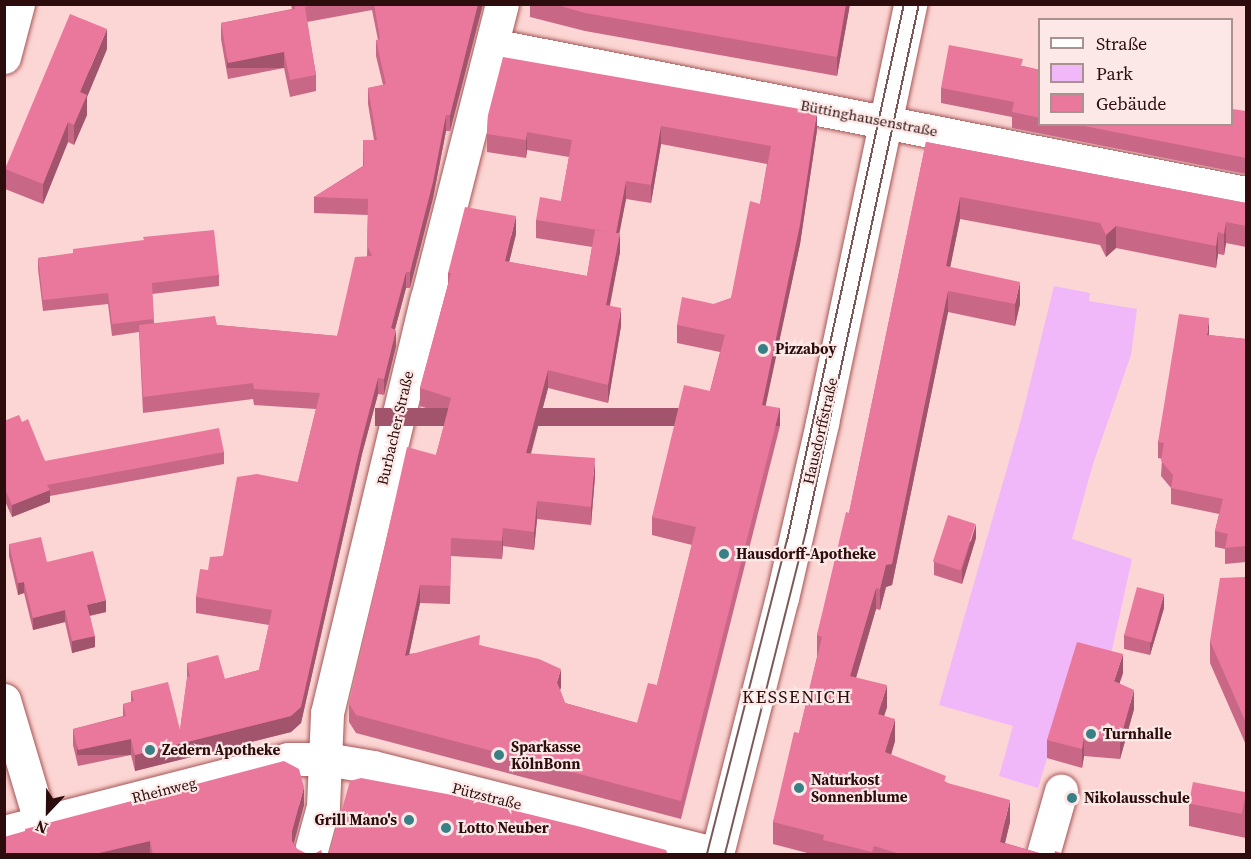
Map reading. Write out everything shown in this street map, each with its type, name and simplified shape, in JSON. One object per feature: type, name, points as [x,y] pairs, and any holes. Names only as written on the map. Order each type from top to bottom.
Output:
[{"type":"street","points":[[4,57],[18,4]]},
{"type":"street","name":"Burbacher Straße","points":[[309,855],[323,806],[327,712],[424,309],[501,4]]},
{"type":"street","name":"Hausdorffstraße","points":[[717,855],[799,524],[859,256],[910,4]]},
{"type":"street","name":"Büttinghausenstraße","points":[[492,45],[1246,193]]},
{"type":"street","points":[[4,700],[40,820]]},
{"type":"street","name":"Rheinweg","points":[[4,832],[40,820],[288,759],[326,759]]},
{"type":"street","name":"Pützstraße","points":[[326,759],[373,767],[717,855]]},
{"type":"street","points":[[1043,855],[1061,791]]},
{"type":"green space","points":[[1054,286],[1090,293],[1089,301],[1137,309],[1131,355],[1093,464],[1072,539],[1132,559],[1108,668],[1051,745],[1038,788],[999,776],[1013,726],[939,705],[1022,416]]},
{"type":"building","points":[[294,4],[318,4],[305,7],[316,75],[290,80],[284,52],[228,63],[221,23],[295,9]]},
{"type":"building","points":[[374,4],[478,4],[450,115],[446,115],[433,182],[410,272],[406,272],[391,328],[396,330],[384,379],[378,378],[362,438],[301,707],[291,716],[135,755],[131,739],[78,750],[73,729],[126,716],[123,704],[134,701],[131,691],[168,682],[180,730],[187,677],[190,677],[187,663],[218,655],[225,679],[259,670],[272,610],[196,597],[200,569],[208,570],[210,557],[223,556],[237,477],[257,474],[298,482],[320,393],[254,389],[253,383],[143,397],[139,325],[215,316],[217,325],[337,336],[355,257],[372,256],[367,245],[368,199],[314,197],[364,166],[363,140],[377,140],[368,88],[386,84],[376,40],[380,39]]},
{"type":"building","points":[[554,4],[846,4],[837,57],[585,13]]},
{"type":"building","points":[[70,14],[107,29],[80,92],[87,95],[74,125],[68,122],[43,184],[5,169]]},
{"type":"building","points":[[949,45],[1023,59],[1021,66],[1038,70],[1038,118],[1012,112],[1014,102],[941,88]]},
{"type":"building","points":[[503,57],[817,112],[800,225],[762,405],[780,408],[681,801],[356,715],[349,704],[407,447],[436,455],[451,398],[420,388],[451,273],[448,273],[465,207],[516,216],[505,261],[587,276],[595,230],[610,232],[536,220],[540,197],[561,201],[572,140],[527,132],[526,140],[487,134],[488,115]],"holes":[[[661,126],[771,146],[760,204],[750,201],[731,298],[714,304],[682,297],[677,325],[725,335],[710,391],[684,385],[652,517],[696,527],[657,685],[648,683],[637,723],[565,703],[557,682],[561,669],[539,659],[479,645],[480,635],[405,656],[420,585],[450,586],[451,538],[502,541],[503,528],[534,532],[537,501],[591,507],[595,458],[526,453],[548,370],[608,385],[621,308],[606,305],[620,233],[616,233],[626,181],[651,185]]]},
{"type":"building","points":[[1233,109],[1246,111],[1246,158],[1084,126],[1233,126]]},
{"type":"building","points":[[926,142],[1246,203],[1246,226],[1226,222],[1224,234],[1218,232],[1216,246],[1116,226],[1106,235],[1100,223],[960,197],[946,266],[1020,282],[1015,304],[948,291],[892,564],[886,565],[880,589],[876,588],[850,676],[887,685],[878,714],[895,719],[885,752],[946,776],[944,782],[1010,800],[1000,842],[1046,855],[903,855],[874,846],[872,852],[823,840],[824,835],[773,822],[794,732],[799,733],[822,637],[817,635],[846,512],[849,513]]},
{"type":"building","points":[[214,230],[219,275],[152,283],[154,319],[112,324],[108,293],[43,300],[38,258],[73,253],[73,249],[144,240],[143,237]]},
{"type":"building","points":[[1179,314],[1209,318],[1207,335],[1246,339],[1246,546],[1225,548],[1228,534],[1215,531],[1223,499],[1171,488],[1173,475],[1161,461],[1164,443],[1158,442]]},
{"type":"building","points":[[19,415],[22,422],[28,419],[45,461],[219,428],[224,452],[47,485],[50,490],[12,505],[4,487],[4,421]]},
{"type":"building","points":[[948,515],[976,524],[960,571],[933,562]]},
{"type":"building","points":[[41,537],[47,562],[93,551],[106,600],[87,605],[95,636],[72,641],[65,610],[33,618],[24,582],[18,583],[9,544]]},
{"type":"building","points":[[1246,577],[1246,723],[1210,641],[1220,578]]},
{"type":"building","points":[[1137,587],[1164,594],[1151,643],[1124,635]]},
{"type":"building","points":[[1077,642],[1123,654],[1114,681],[1134,690],[1120,740],[1084,737],[1082,749],[1047,740]]},
{"type":"building","points":[[284,761],[299,769],[304,787],[292,831],[292,841],[297,849],[305,853],[314,854],[321,850],[323,855],[153,855],[150,841],[99,853],[99,855],[4,855],[4,837],[25,831],[25,829]]},
{"type":"building","points":[[361,778],[452,795],[581,827],[666,850],[668,855],[329,855],[350,781]]},
{"type":"building","points":[[1193,782],[1246,792],[1242,814],[1189,804]]},
{"type":"building","points":[[1055,851],[1067,855],[1054,855]]},
{"type":"tram line","points":[[707,854],[787,541],[904,4]]},
{"type":"tram line","points":[[725,854],[806,531],[919,4]]},
{"type":"place","name":"Pizzaboy","points":[[763,349]]},
{"type":"place","name":"Hausdorff-Apotheke","points":[[724,554]]},
{"type":"place","name":"Turnhalle","points":[[1091,734]]},
{"type":"place","name":"Zedern Apotheke","points":[[150,750]]},
{"type":"place","name":"Sparkasse KölnBonn","points":[[499,755]]},
{"type":"place","name":"Naturkost Sonnenblume","points":[[799,788]]},
{"type":"place","name":"Nikolausschule","points":[[1072,798]]},
{"type":"place","name":"Grill Mano's","points":[[409,820]]},
{"type":"place","name":"Lotto Neuber","points":[[446,828]]},
{"type":"district","name":"KESSENICH","points":[[797,697]]}]
